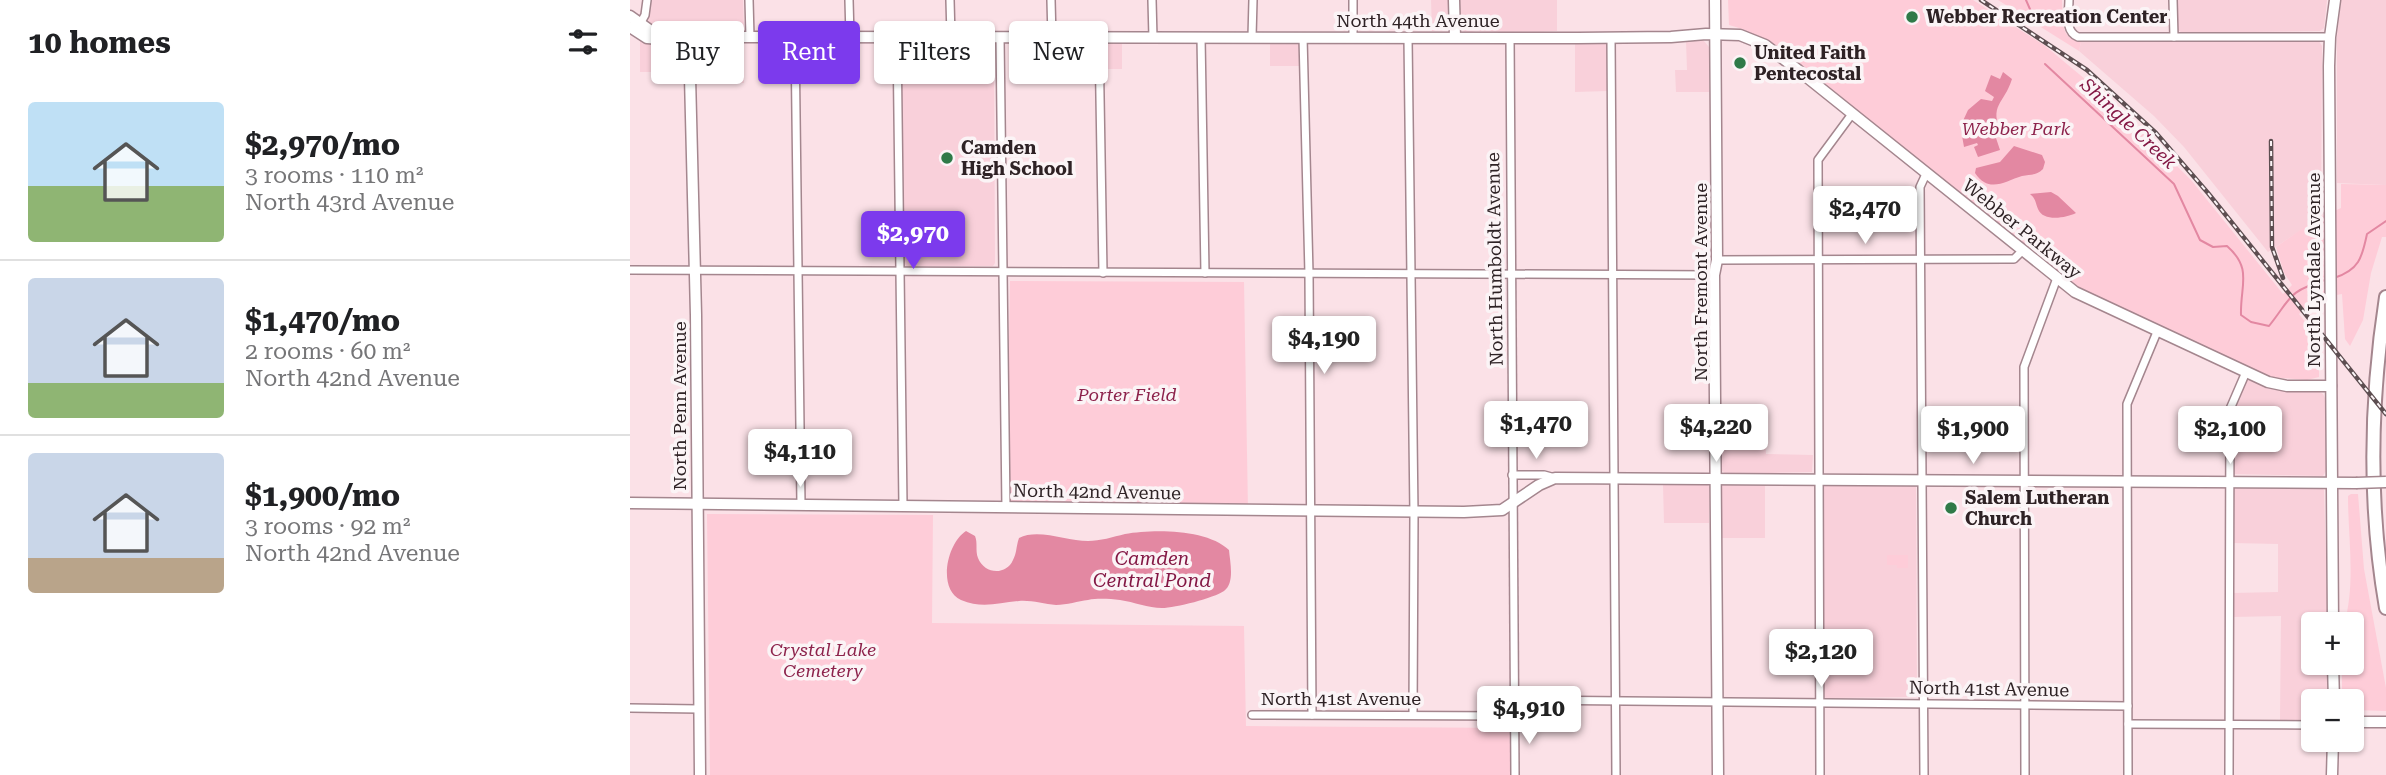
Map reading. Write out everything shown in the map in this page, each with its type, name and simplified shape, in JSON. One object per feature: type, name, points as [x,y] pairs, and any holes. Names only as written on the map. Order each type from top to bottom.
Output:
[{"type":"highway","points":[[2386,297],[2375,388],[2372,451],[2377,544],[2386,608]]},
{"type":"street","points":[[633,29],[645,15],[647,0]]},
{"type":"street","points":[[749,0],[750,37]]},
{"type":"street","points":[[849,0],[850,21]]},
{"type":"street","points":[[950,0],[951,21]]},
{"type":"street","points":[[1051,0],[1052,21]]},
{"type":"street","points":[[1152,0],[1153,38]]},
{"type":"street","points":[[1252,37],[1253,0]]},
{"type":"street","points":[[1353,0],[1353,37]]},
{"type":"street","points":[[1454,0],[1455,37]]},
{"type":"street","name":"North Fremont Avenue","points":[[1715,0],[1718,775]]},
{"type":"street","points":[[2069,0],[2069,29],[2078,37],[2330,37]]},
{"type":"street","points":[[2173,0],[2174,37]]},
{"type":"street","name":"North Lyndale Avenue","points":[[2333,612],[2330,37],[2335,0]]},
{"type":"street","points":[[630,16],[633,29]]},
{"type":"street","name":"North 44th Avenue","points":[[633,29],[651,39]]},
{"type":"street","name":"North 44th Avenue","points":[[1108,38],[1611,38],[1716,34],[1740,35],[1765,45]]},
{"type":"street","name":"North 44th Avenue","points":[[744,37],[758,37]]},
{"type":"street","name":"North 44th Avenue","points":[[995,37],[1009,37]]},
{"type":"street","points":[[1000,37],[1006,507]]},
{"type":"street","points":[[1201,37],[1205,273]]},
{"type":"street","points":[[1303,37],[1309,274],[1312,715]]},
{"type":"street","name":"North Humboldt Avenue","points":[[1510,37],[1515,775]]},
{"type":"street","points":[[1408,38],[1412,274],[1413,715]]},
{"type":"street","points":[[1611,38],[1616,775]]},
{"type":"street","name":"Webber Parkway","points":[[1765,45],[2022,251],[2087,299],[2246,372],[2281,385],[2331,386]]},
{"type":"street","name":"North Penn Avenue","points":[[690,84],[695,270],[700,775]]},
{"type":"street","points":[[796,84],[801,505]]},
{"type":"street","points":[[897,84],[902,506]]},
{"type":"street","points":[[1100,84],[1103,272]]},
{"type":"street","points":[[1820,775],[1818,160],[1852,114]]},
{"type":"street","points":[[1924,775],[1920,187],[1926,174]]},
{"type":"street","points":[[1717,260],[2014,259],[2022,251]]},
{"type":"street","points":[[630,270],[1714,275]]},
{"type":"street","points":[[2025,775],[2024,367],[2057,278]]},
{"type":"street","points":[[2128,775],[2127,404],[2157,332]]},
{"type":"street","points":[[2229,775],[2230,408],[2246,372]]},
{"type":"street","points":[[1512,475],[1716,480],[2386,482]]},
{"type":"street","name":"North 42nd Avenue","points":[[630,503],[1493,511],[1512,505],[1539,485],[1555,478]]},
{"type":"street","name":"North 41st Avenue","points":[[1514,699],[2128,706]]},
{"type":"street","points":[[630,709],[699,709]]},
{"type":"street","name":"North 41st Avenue","points":[[1252,715],[1515,716]]},
{"type":"street","points":[[2364,722],[2386,722]]},
{"type":"street","points":[[2128,724],[2301,725]]},
{"type":"street","points":[[2332,775],[2333,752]]},
{"type":"shaded area","points":[[651,0],[743,0],[744,21],[651,21],[651,28],[648,23]]},
{"type":"shaded area","points":[[1431,0],[1448,0],[1449,26],[1445,30],[1432,31]]},
{"type":"shaded area","points":[[1458,0],[1557,0],[1557,31],[1467,33],[1459,26]]},
{"type":"shaded area","points":[[2176,0],[2327,0],[2324,28],[2320,31],[2182,33],[2177,29]]},
{"type":"shaded area","points":[[2341,0],[2386,0],[2386,185],[2337,183],[2337,36]]},
{"type":"shaded area","points":[[640,37],[651,42],[651,72],[640,72]]},
{"type":"shaded area","points":[[1703,40],[1709,47],[1709,92],[1676,92],[1675,70],[1687,70],[1686,41]]},
{"type":"shaded area","points":[[1108,41],[1122,42],[1122,69],[1108,69]]},
{"type":"shaded area","points":[[2319,41],[2322,46],[2321,217],[2268,252],[2184,147],[2154,116],[2079,51],[2081,42]]},
{"type":"shaded area","points":[[1270,42],[1299,43],[1300,66],[1270,66]]},
{"type":"shaded area","points":[[1604,42],[1609,47],[1608,91],[1575,92],[1575,43]]},
{"type":"shaded area","name":"Camden High School","points":[[901,84],[994,84],[995,263],[993,266],[906,266],[903,262]]},
{"type":"shaded area","points":[[2250,378],[2266,388],[2318,391],[2323,394],[2326,400],[2326,471],[2323,476],[2234,474],[2236,407],[2246,380]]},
{"type":"shaded area","points":[[1765,439],[1766,454],[1813,455],[1812,472],[1726,474],[1721,470],[1720,440]]},
{"type":"shaded area","points":[[1700,482],[1710,487],[1709,523],[1664,523],[1663,485],[1693,485]]},
{"type":"shaded area","points":[[1722,483],[1765,485],[1765,538],[1721,538]]},
{"type":"shaded area","points":[[1822,486],[1916,487],[1917,694],[1914,697],[1826,698],[1822,694]]},
{"type":"shaded area","points":[[2235,486],[2308,489],[2320,487],[2324,490],[2328,612],[2301,612],[2301,675],[2328,675],[2328,689],[2301,689],[2301,720],[2280,720],[2281,616],[2233,617],[2233,593],[2278,592],[2278,544],[2232,543],[2231,490]]},
{"type":"green space","name":"Webber Park","points":[[1728,0],[1973,0],[2044,45],[2109,99],[2191,180],[2283,294],[2292,285],[2284,273],[2276,247],[2316,219],[2341,208],[2341,184],[2386,185],[2386,237],[2382,237],[2371,273],[2363,320],[2350,346],[2345,339],[2342,294],[2320,298],[2308,311],[2305,308],[2299,314],[2319,340],[2319,377],[2307,380],[2271,377],[2079,289],[1813,74],[1762,38],[1729,25]]},
{"type":"green space","points":[[1998,0],[2062,0],[2064,27],[2069,37],[2081,42],[2079,51]]},
{"type":"green space","name":"Porter Field","points":[[1010,281],[1244,282],[1248,510],[1006,507]]},
{"type":"green space","points":[[2358,494],[2364,569],[2386,688],[2386,711],[2364,710],[2364,689],[2342,689],[2342,675],[2364,675],[2364,612],[2347,612],[2350,593],[2348,496]]},
{"type":"green space","name":"Crystal Lake Cemetery","points":[[707,514],[933,515],[932,623],[1244,626],[1246,726],[1511,728],[1512,775],[710,775]]},
{"type":"green space","points":[[1887,555],[1908,555],[1908,568],[1887,565]]},
{"type":"water","points":[[2003,72],[2012,79],[1997,111],[2002,135],[1996,138],[2000,150],[1978,157],[1974,147],[1977,143],[1964,147],[1961,130],[1972,129],[1973,126],[1962,123],[1968,110],[1981,99],[1992,101],[1994,97],[1985,91],[1991,75],[2000,79]]},
{"type":"water","points":[[2014,146],[2042,155],[2045,162],[2043,169],[2036,174],[1997,184],[1986,183],[1975,173],[1976,168],[2000,162]]},
{"type":"water","points":[[2051,192],[2076,213],[2055,218],[2041,213],[2030,194]]},
{"type":"water","name":"Camden Central Pond","points":[[966,531],[975,536],[977,555],[981,563],[995,571],[1010,565],[1019,538],[1027,535],[1088,541],[1150,531],[1194,534],[1219,543],[1229,550],[1231,578],[1224,591],[1219,594],[1168,608],[1104,599],[1056,605],[1024,601],[976,604],[961,600],[954,594],[947,576],[947,566],[954,545]]},
{"type":"waterway","name":"Shingle Creek","points":[[2026,0],[2033,16]]},
{"type":"waterway","name":"Shingle Creek","points":[[2045,64],[2174,184],[2200,240],[2213,247],[2227,246],[2235,254],[2243,270],[2241,315],[2251,322],[2269,326],[2297,292],[2325,280]]},
{"type":"waterway","name":"Shingle Creek","points":[[2334,278],[2354,267],[2361,256],[2367,234],[2386,221]]},
{"type":"railway","points":[[1981,0],[2087,70],[2156,133],[2208,193],[2386,414]]},
{"type":"railway","points":[[2271,141],[2272,247],[2283,278]]},
{"type":"place","name":"Webber Recreation Center","points":[[1912,17]]},
{"type":"place","name":"United Faith Pentecostal","points":[[1740,63]]},
{"type":"place","name":"Camden High School","points":[[947,158]]},
{"type":"place","name":"Salem Lutheran Church","points":[[1951,508]]}]
